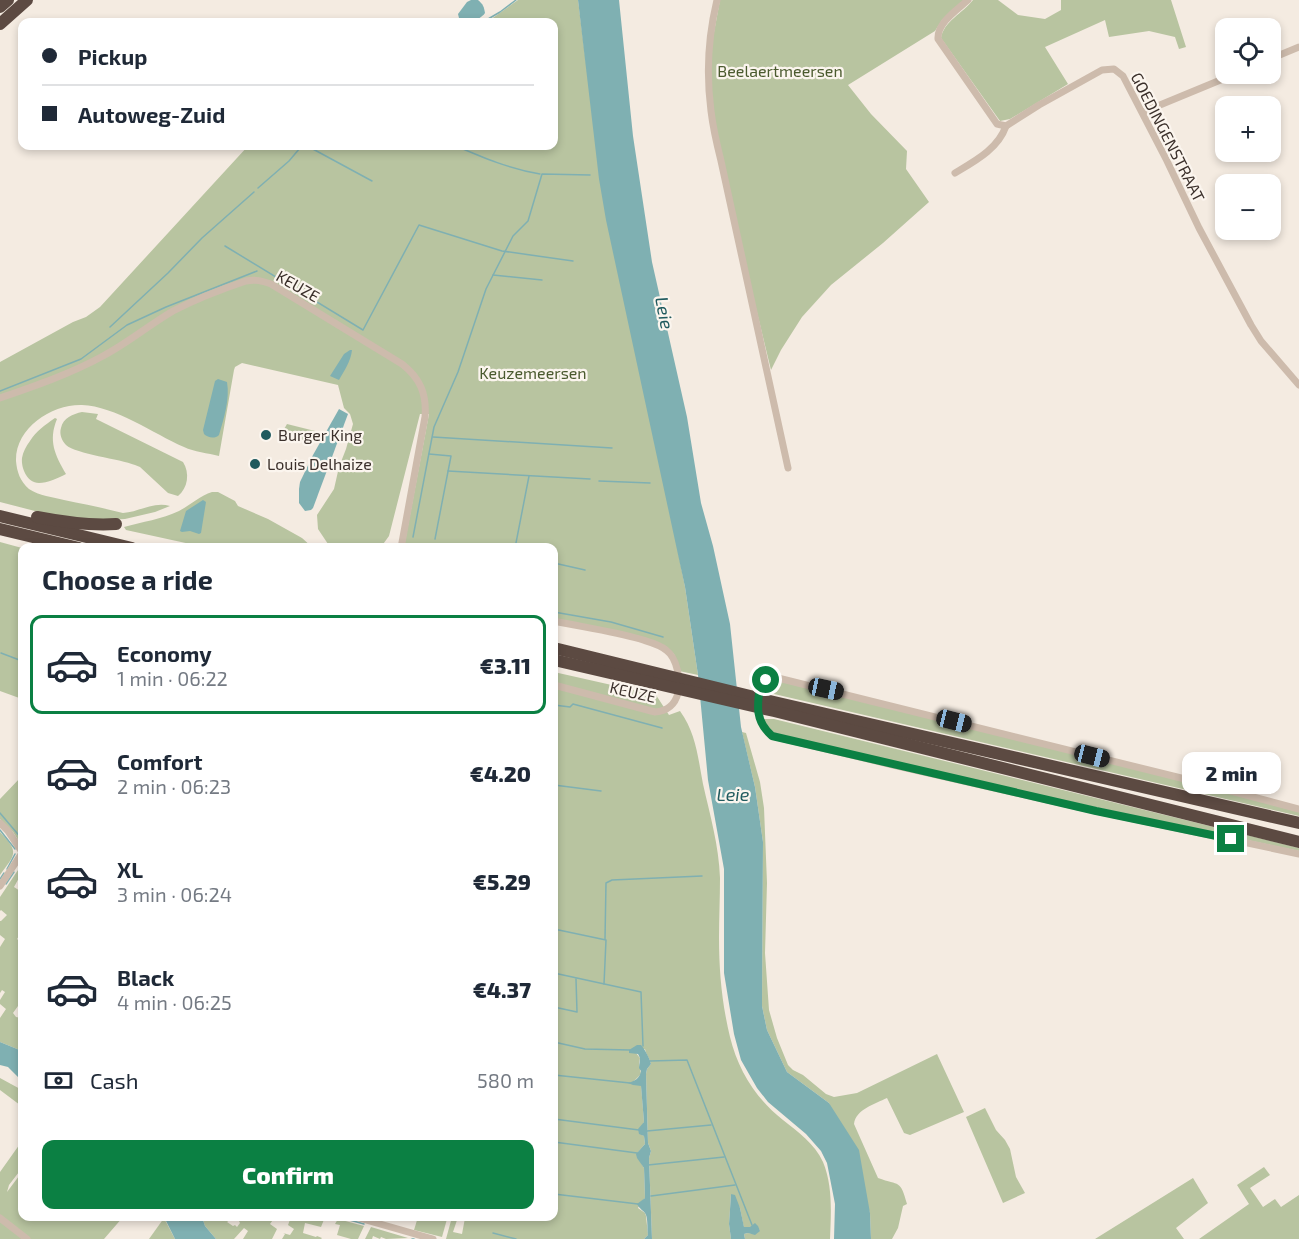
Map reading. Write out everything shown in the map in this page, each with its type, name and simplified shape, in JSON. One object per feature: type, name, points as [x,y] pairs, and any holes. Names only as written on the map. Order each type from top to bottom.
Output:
[{"type":"highway","points":[[0,7],[8,0]]},
{"type":"highway","points":[[0,24],[27,0]]},
{"type":"highway","points":[[0,508],[63,522],[116,524]]},
{"type":"highway","points":[[0,516],[111,543]]},
{"type":"highway","points":[[0,529],[58,543]]},
{"type":"highway","points":[[50,541],[54,543]]},
{"type":"highway","points":[[558,649],[664,680],[774,706],[1299,823]]},
{"type":"highway","points":[[558,661],[664,680]]},
{"type":"highway","points":[[774,706],[1299,842]]},
{"type":"street","points":[[717,0],[708,58],[711,112],[788,468]]},
{"type":"street","points":[[968,0],[940,27],[938,39],[997,124],[1006,126]]},
{"type":"street","points":[[1281,54],[1299,47]]},
{"type":"street","name":"GOEDINGENSTRAAT","points":[[955,174],[990,150],[1006,126],[1097,72],[1114,69],[1123,76],[1143,112],[1199,228],[1251,325],[1261,341],[1299,385]]},
{"type":"street","points":[[1143,112],[1215,82]]},
{"type":"street","name":"KEUZE","points":[[0,398],[50,381],[92,362],[121,346],[173,311],[246,281],[262,280],[402,364],[418,379],[425,397],[425,417],[402,543]]},
{"type":"street","name":"KEUZE","points":[[558,622],[621,634],[660,646],[667,650],[674,660],[679,684],[678,695],[672,706],[663,712],[655,712],[558,686]]},
{"type":"street","points":[[1299,809],[778,678],[766,680],[760,686],[758,710],[760,720],[772,736],[1096,811],[1299,854]]},
{"type":"street","points":[[0,823],[18,847]]},
{"type":"street","points":[[0,886],[18,859]]},
{"type":"street","points":[[0,1218],[27,1239]]},
{"type":"street","points":[[370,1221],[433,1239]]},
{"type":"green space","name":"Keuzemeersen","points":[[518,0],[578,0],[593,118],[685,587],[698,675],[679,671],[674,654],[667,647],[558,620],[558,543],[405,543],[429,414],[420,414],[389,536],[384,543],[327,543],[318,529],[317,515],[334,489],[353,424],[350,414],[344,408],[338,385],[242,363],[235,367],[219,456],[188,449],[108,410],[82,405],[59,409],[37,420],[22,438],[17,449],[18,473],[29,489],[46,496],[123,513],[158,505],[170,506],[125,519],[107,520],[66,519],[0,502],[0,362],[86,317],[100,307],[244,150],[558,150],[558,18],[493,18]]},
{"type":"green space","name":"Beelaertmeersen","points":[[720,0],[964,0],[942,20],[935,31],[848,85],[871,114],[907,151],[906,169],[929,202],[831,285],[802,317],[771,370],[746,267],[711,103],[709,59]]},
{"type":"green space","points":[[973,0],[998,0],[1018,15],[1045,19],[1061,10],[1061,0],[1171,0],[1186,47],[1179,49],[1175,37],[1149,31],[1109,37],[1105,20],[1045,47],[1068,84],[1010,119],[1000,121],[941,38],[950,22]]},
{"type":"green space","points":[[82,412],[98,414],[96,419],[183,462],[187,475],[186,485],[181,493],[178,496],[168,493],[140,467],[79,451],[66,445],[60,430],[62,425],[69,417]]},
{"type":"green space","points":[[55,418],[57,419],[53,434],[54,448],[66,474],[42,483],[35,482],[28,478],[24,470],[23,454],[35,434]]},
{"type":"green space","points":[[287,424],[315,431],[311,440],[307,442],[283,431]]},
{"type":"green space","points":[[218,492],[235,501],[238,506],[268,519],[308,543],[186,543],[126,530],[124,527],[172,514],[203,496]]},
{"type":"green space","points":[[0,542],[18,547],[18,698],[0,691]]},
{"type":"green space","points":[[558,673],[656,695],[669,715],[680,711],[690,728],[698,755],[718,854],[720,975],[733,1049],[749,1083],[764,1103],[811,1144],[820,1156],[830,1190],[830,1239],[745,1239],[744,1234],[755,1234],[760,1230],[744,1228],[740,1208],[731,1194],[729,1224],[731,1239],[652,1239],[649,1158],[651,1151],[648,1143],[646,1074],[651,1064],[645,1049],[636,1053],[640,1058],[641,1074],[633,1085],[641,1085],[644,1122],[642,1135],[645,1144],[638,1152],[644,1168],[645,1198],[638,1208],[645,1213],[648,1235],[644,1239],[446,1239],[451,1221],[457,1221],[453,1232],[462,1234],[464,1221],[558,1221]]},
{"type":"green space","points":[[778,681],[1180,780],[1299,812],[1299,816],[774,694],[763,687],[768,682]]},
{"type":"green space","points":[[763,719],[774,719],[1299,848],[1299,851],[1036,794],[773,733],[766,727]]},
{"type":"green space","points":[[742,732],[746,733],[760,782],[764,808],[767,883],[765,953],[769,1010],[788,1065],[826,1094],[834,1097],[857,1093],[937,1054],[964,1112],[910,1135],[904,1133],[887,1098],[858,1114],[854,1124],[878,1178],[901,1187],[905,1196],[907,1204],[903,1206],[898,1228],[892,1239],[871,1239],[870,1213],[829,1103],[787,1072],[767,1030],[762,1006],[763,842],[755,787]]},
{"type":"green space","points":[[18,780],[18,840],[0,819],[0,799]]},
{"type":"green space","points":[[0,832],[11,845],[13,854],[0,875]]},
{"type":"green space","points":[[18,870],[18,880],[14,887],[18,890],[18,1006],[13,1013],[18,1017],[18,1049],[0,1042],[0,1018],[6,1009],[0,1004],[5,992],[2,990],[0,993],[0,947],[5,939],[0,935],[0,921],[7,915],[0,911],[0,897]]},
{"type":"green space","points":[[0,1078],[18,1088],[18,1104],[0,1090]]},
{"type":"green space","points":[[985,1108],[996,1130],[1010,1149],[1016,1177],[1025,1193],[1003,1203],[966,1117]]},
{"type":"green space","points":[[18,1147],[18,1173],[9,1185],[7,1192],[18,1177],[18,1221],[120,1221],[104,1239],[0,1239],[0,1172]]},
{"type":"green space","points":[[1264,1167],[1270,1175],[1250,1188],[1263,1207],[1275,1199],[1281,1207],[1299,1195],[1299,1239],[1199,1239],[1249,1204],[1237,1185]]},
{"type":"green space","points":[[1193,1178],[1208,1203],[1176,1228],[1184,1239],[1095,1239]]},
{"type":"green space","points":[[162,1221],[166,1221],[175,1239],[149,1239]]},
{"type":"green space","points":[[203,1221],[228,1221],[237,1227],[239,1221],[272,1221],[270,1224],[277,1229],[272,1239],[243,1239],[248,1231],[244,1228],[234,1239],[216,1239]]},
{"type":"green space","points":[[290,1221],[323,1221],[321,1227],[305,1223],[303,1233],[322,1238],[282,1239],[285,1234],[283,1233],[290,1235],[294,1229],[288,1225]]},
{"type":"green space","points":[[337,1221],[345,1221],[364,1226],[358,1239],[351,1239],[337,1235],[340,1225],[335,1224]]},
{"type":"green space","points":[[417,1221],[446,1221],[442,1237],[414,1230]]},
{"type":"green space","points":[[371,1227],[408,1238],[386,1239],[381,1237],[380,1239],[373,1236],[372,1239],[365,1239]]},
{"type":"water","name":"Leie","points":[[578,0],[619,0],[633,136],[652,262],[687,417],[701,503],[730,624],[741,727],[755,787],[763,842],[762,1006],[767,1030],[787,1072],[829,1103],[859,1150],[870,1213],[871,1239],[834,1239],[835,1204],[827,1163],[821,1151],[806,1134],[768,1102],[757,1088],[741,1060],[734,1034],[724,973],[724,869],[708,780],[698,675],[685,587],[606,220]]},
{"type":"water","points":[[480,1],[485,13],[479,18],[459,18],[458,14],[467,2]]},
{"type":"water","points":[[352,350],[350,358],[339,380],[330,376],[344,354]]},
{"type":"water","points":[[218,379],[227,382],[227,402],[219,435],[212,438],[204,434],[203,430],[215,381]]},
{"type":"water","points":[[339,409],[348,414],[313,508],[305,511],[299,503],[300,482]]},
{"type":"water","points":[[203,500],[206,502],[201,533],[180,531],[186,511]]},
{"type":"water","points":[[0,1042],[18,1049],[18,1077],[8,1067],[0,1065]]},
{"type":"water","points":[[637,1045],[642,1046],[651,1064],[646,1074],[648,1143],[651,1151],[649,1158],[652,1239],[644,1239],[648,1235],[647,1217],[637,1204],[645,1198],[644,1168],[636,1154],[645,1144],[644,1136],[639,1134],[638,1129],[644,1122],[641,1086],[628,1083],[637,1079],[641,1071],[638,1054],[629,1053],[629,1050]]},
{"type":"water","points":[[731,1194],[735,1195],[744,1227],[750,1227],[755,1223],[758,1226],[760,1231],[755,1235],[748,1233],[744,1234],[745,1239],[731,1239],[729,1224]]},
{"type":"water","points":[[166,1221],[203,1221],[216,1239],[175,1239]]},
{"type":"waterway","points":[[490,18],[516,0]]},
{"type":"waterway","points":[[258,188],[298,150]]},
{"type":"waterway","points":[[315,150],[372,181]]},
{"type":"waterway","points":[[466,150],[508,166],[540,174]]},
{"type":"waterway","points":[[413,537],[434,427],[458,372],[486,289],[513,236],[528,221],[542,174],[590,175]]},
{"type":"waterway","points":[[110,327],[202,238],[254,192]]},
{"type":"waterway","points":[[225,246],[363,330],[419,225],[502,251],[573,261]]},
{"type":"waterway","points":[[0,391],[81,359],[127,325],[257,271]]},
{"type":"waterway","points":[[493,275],[542,280]]},
{"type":"waterway","points":[[433,437],[612,448]]},
{"type":"waterway","points":[[429,454],[451,456],[435,539]]},
{"type":"waterway","points":[[448,471],[590,479]]},
{"type":"waterway","points":[[516,543],[529,476]]},
{"type":"waterway","points":[[599,481],[650,483]]},
{"type":"waterway","points":[[558,564],[585,570]]},
{"type":"waterway","points":[[558,613],[611,622],[663,637]]},
{"type":"waterway","points":[[1,653],[18,659]]},
{"type":"waterway","points":[[558,706],[570,707],[573,704],[662,728]]},
{"type":"waterway","points":[[558,786],[601,791]]},
{"type":"waterway","points":[[0,813],[18,834]]},
{"type":"waterway","points":[[0,830],[15,849]]},
{"type":"waterway","points":[[7,869],[15,854]]},
{"type":"waterway","points":[[6,884],[14,872]]},
{"type":"waterway","points":[[0,879],[4,873]]},
{"type":"waterway","points":[[605,939],[606,883],[612,880],[702,876]]},
{"type":"waterway","points":[[558,930],[606,940],[604,984]]},
{"type":"waterway","points":[[558,974],[641,992],[643,1046]]},
{"type":"waterway","points":[[558,1008],[577,1012],[576,979]]},
{"type":"waterway","points":[[558,1043],[585,1049],[630,1050]]},
{"type":"waterway","points":[[650,1061],[687,1060],[752,1225]]},
{"type":"waterway","points":[[558,1075],[630,1083]]},
{"type":"waterway","points":[[558,1120],[639,1130]]},
{"type":"waterway","points":[[647,1131],[711,1125]]},
{"type":"waterway","points":[[558,1143],[637,1153]]},
{"type":"waterway","points":[[648,1165],[724,1157]]},
{"type":"waterway","points":[[651,1196],[735,1185]]},
{"type":"waterway","points":[[558,1194],[638,1204]]},
{"type":"waterway","points":[[353,1221],[364,1224]]},
{"type":"waterway","points":[[493,1233],[516,1239]]},
{"type":"place","name":"Burger King","points":[[266,435]]},
{"type":"place","name":"Louis Delhaize","points":[[255,464]]},
{"type":"route","points":[[766,680],[760,686],[758,710],[764,728],[772,736],[1096,811],[1231,839]]}]
